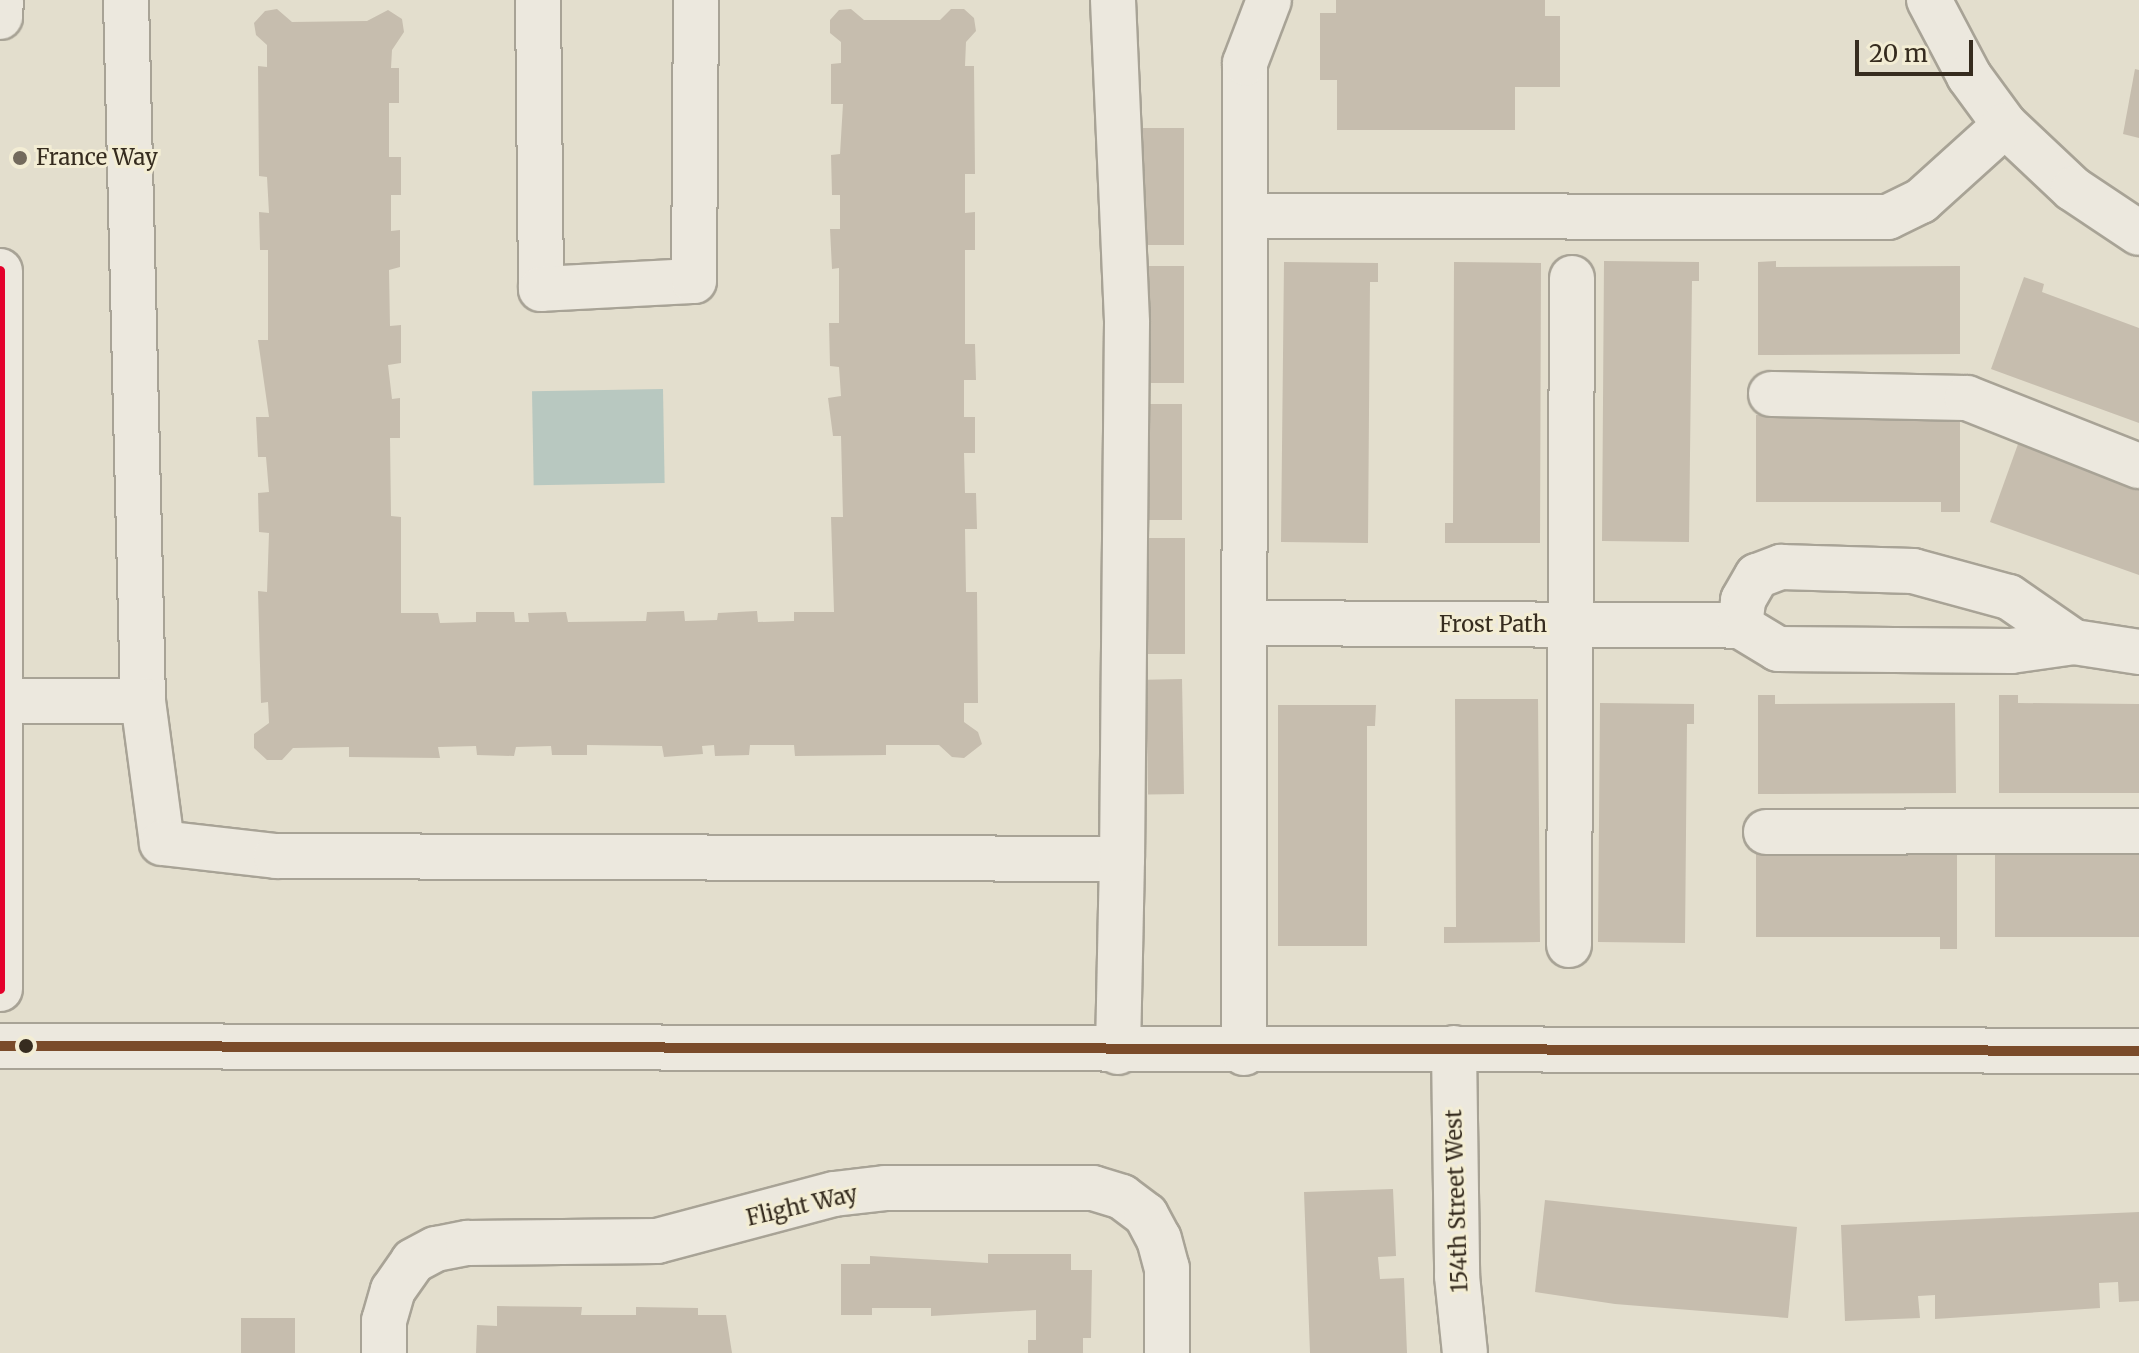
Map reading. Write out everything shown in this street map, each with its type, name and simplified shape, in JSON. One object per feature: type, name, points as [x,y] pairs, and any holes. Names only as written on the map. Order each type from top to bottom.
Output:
[{"type":"street","points":[[0,17],[1,0]]},
{"type":"street","points":[[126,0],[143,701],[162,843],[276,856],[1122,859]]},
{"type":"street","points":[[538,0],[541,289],[694,281],[696,0]]},
{"type":"street","points":[[1113,0],[1127,323],[1118,1052]]},
{"type":"street","points":[[1244,1053],[1245,63],[1269,0]]},
{"type":"street","points":[[1929,0],[1969,76],[2005,125],[2073,189],[2139,233]]},
{"type":"street","points":[[1245,216],[1888,217],[1921,201],[2005,125]]},
{"type":"street","points":[[0,271],[0,989]]},
{"type":"street","points":[[1569,945],[1572,278]]},
{"type":"street","points":[[1771,394],[1967,398],[2139,466]]},
{"type":"street","points":[[2074,642],[2009,597],[1913,571],[1781,567],[1757,576],[1743,600],[1740,626],[1778,649],[2011,651],[2074,642],[2139,652]]},
{"type":"street","name":"Frost Path","points":[[1246,623],[1740,626]]},
{"type":"street","points":[[0,701],[143,701]]},
{"type":"street","points":[[1766,832],[2139,831]]},
{"type":"street","points":[[0,1046],[1244,1053],[1454,1048],[2139,1051]]},
{"type":"street","name":"154th Street West","points":[[1454,1048],[1457,1276],[1465,1353]]},
{"type":"street","name":"Flight Way","points":[[384,1353],[384,1321],[393,1290],[413,1261],[436,1249],[468,1243],[657,1241],[834,1194],[885,1188],[1093,1188],[1122,1197],[1146,1215],[1159,1239],[1167,1268],[1167,1353]]},
{"type":"shaded area","points":[[663,389],[665,483],[534,485],[532,391]]},
{"type":"building","points":[[1336,0],[1545,0],[1545,16],[1560,16],[1560,87],[1515,87],[1515,130],[1337,130],[1337,80],[1320,80],[1320,13],[1336,13]]},
{"type":"building","points":[[277,9],[292,22],[367,21],[388,10],[402,19],[404,32],[392,50],[391,68],[399,68],[399,103],[389,103],[389,157],[401,157],[401,195],[391,195],[391,231],[400,230],[400,267],[389,270],[390,326],[401,325],[401,363],[388,365],[392,399],[400,398],[400,438],[390,438],[391,516],[401,517],[401,613],[438,613],[440,623],[476,622],[476,612],[514,612],[515,622],[529,622],[528,613],[566,612],[568,622],[646,621],[647,612],[684,611],[685,621],[717,620],[718,613],[757,611],[758,622],[794,621],[794,612],[834,612],[831,517],[843,517],[841,436],[833,436],[828,398],[841,396],[839,367],[830,366],[829,323],[839,323],[839,268],[832,269],[830,229],[840,229],[840,195],[832,195],[831,155],[840,154],[843,104],[831,104],[831,64],[841,63],[841,42],[830,33],[830,20],[839,10],[851,9],[864,20],[940,20],[951,9],[964,9],[974,18],[976,31],[966,42],[965,66],[974,66],[975,174],[965,174],[965,213],[975,212],[975,250],[965,250],[965,344],[975,344],[976,380],[964,380],[964,417],[975,417],[975,453],[964,453],[965,493],[976,493],[977,529],[965,529],[966,592],[977,592],[978,703],[964,703],[964,722],[978,732],[982,744],[964,758],[952,757],[939,745],[886,745],[886,755],[795,756],[794,745],[750,745],[749,755],[715,756],[714,745],[702,746],[703,754],[664,757],[662,746],[587,745],[587,755],[552,755],[551,746],[516,747],[514,756],[477,755],[476,746],[438,747],[440,758],[349,757],[349,747],[293,748],[282,760],[267,760],[254,748],[254,734],[269,723],[268,702],[261,703],[258,591],[267,592],[269,533],[259,532],[258,493],[269,492],[266,457],[258,457],[256,417],[269,417],[258,340],[268,340],[268,250],[260,250],[259,212],[269,213],[267,177],[259,176],[258,66],[267,67],[267,45],[256,35],[254,23],[265,11]]},
{"type":"building","points":[[2135,69],[2139,70],[2139,138],[2123,134]]},
{"type":"building","points":[[1143,128],[1184,128],[1184,245],[1143,245]]},
{"type":"building","points":[[1604,261],[1699,262],[1699,281],[1692,281],[1689,542],[1602,541]]},
{"type":"building","points":[[1776,261],[1776,267],[1960,266],[1960,354],[1758,355],[1758,262]]},
{"type":"building","points":[[1284,262],[1378,263],[1378,282],[1370,282],[1368,543],[1281,542]]},
{"type":"building","points":[[1454,262],[1541,263],[1540,543],[1445,543],[1445,523],[1453,523]]},
{"type":"building","points":[[1144,266],[1184,266],[1184,383],[1144,383]]},
{"type":"building","points":[[2024,277],[2044,284],[2042,292],[2139,328],[2139,423],[1991,369]]},
{"type":"building","points":[[1144,404],[1182,404],[1182,520],[1144,520]]},
{"type":"building","points":[[1756,415],[1960,416],[1960,512],[1941,512],[1941,502],[1756,502]]},
{"type":"building","points":[[2018,444],[2139,488],[2139,575],[1990,522]]},
{"type":"building","points":[[1143,538],[1185,538],[1185,654],[1143,654]]},
{"type":"building","points":[[1182,679],[1184,794],[1148,795],[1146,680]]},
{"type":"building","points":[[1758,695],[1775,695],[1775,704],[1955,703],[1956,793],[1758,794]]},
{"type":"building","points":[[1999,695],[2018,695],[2018,703],[2139,704],[2139,793],[1999,793]]},
{"type":"building","points":[[1455,699],[1538,699],[1540,942],[1444,943],[1444,927],[1456,927]]},
{"type":"building","points":[[1600,703],[1694,704],[1694,724],[1687,724],[1685,943],[1598,942]]},
{"type":"building","points":[[1278,705],[1376,705],[1375,726],[1367,726],[1367,946],[1278,946]]},
{"type":"building","points":[[1995,851],[2139,851],[2139,937],[1995,937]]},
{"type":"building","points":[[1756,852],[1957,852],[1957,949],[1940,949],[1940,937],[1756,937]]},
{"type":"building","points":[[1393,1189],[1396,1256],[1378,1257],[1380,1279],[1404,1278],[1407,1353],[1310,1353],[1304,1192]]},
{"type":"building","points":[[1545,1200],[1797,1227],[1788,1318],[1615,1304],[1535,1292]]},
{"type":"building","points":[[2139,1212],[2139,1301],[2119,1302],[2118,1282],[2099,1283],[2100,1308],[1935,1319],[1935,1295],[1918,1296],[1920,1318],[1845,1321],[1841,1225]]},
{"type":"building","points":[[988,1254],[1071,1254],[1071,1270],[1092,1270],[1091,1338],[1083,1338],[1083,1353],[1028,1353],[1028,1340],[1036,1340],[1036,1310],[931,1316],[931,1308],[872,1308],[872,1315],[841,1315],[841,1264],[870,1264],[870,1256],[988,1263]]},
{"type":"building","points":[[497,1306],[582,1307],[581,1315],[636,1315],[636,1307],[698,1308],[698,1315],[726,1315],[732,1353],[476,1353],[477,1325],[497,1326]]},
{"type":"building","points":[[241,1318],[295,1318],[295,1353],[241,1353]]},
{"type":"transit line","points":[[0,271],[0,989]]},
{"type":"transit line","points":[[0,1046],[2139,1051]]},
{"type":"place","name":"France Way","points":[[20,158]]}]
